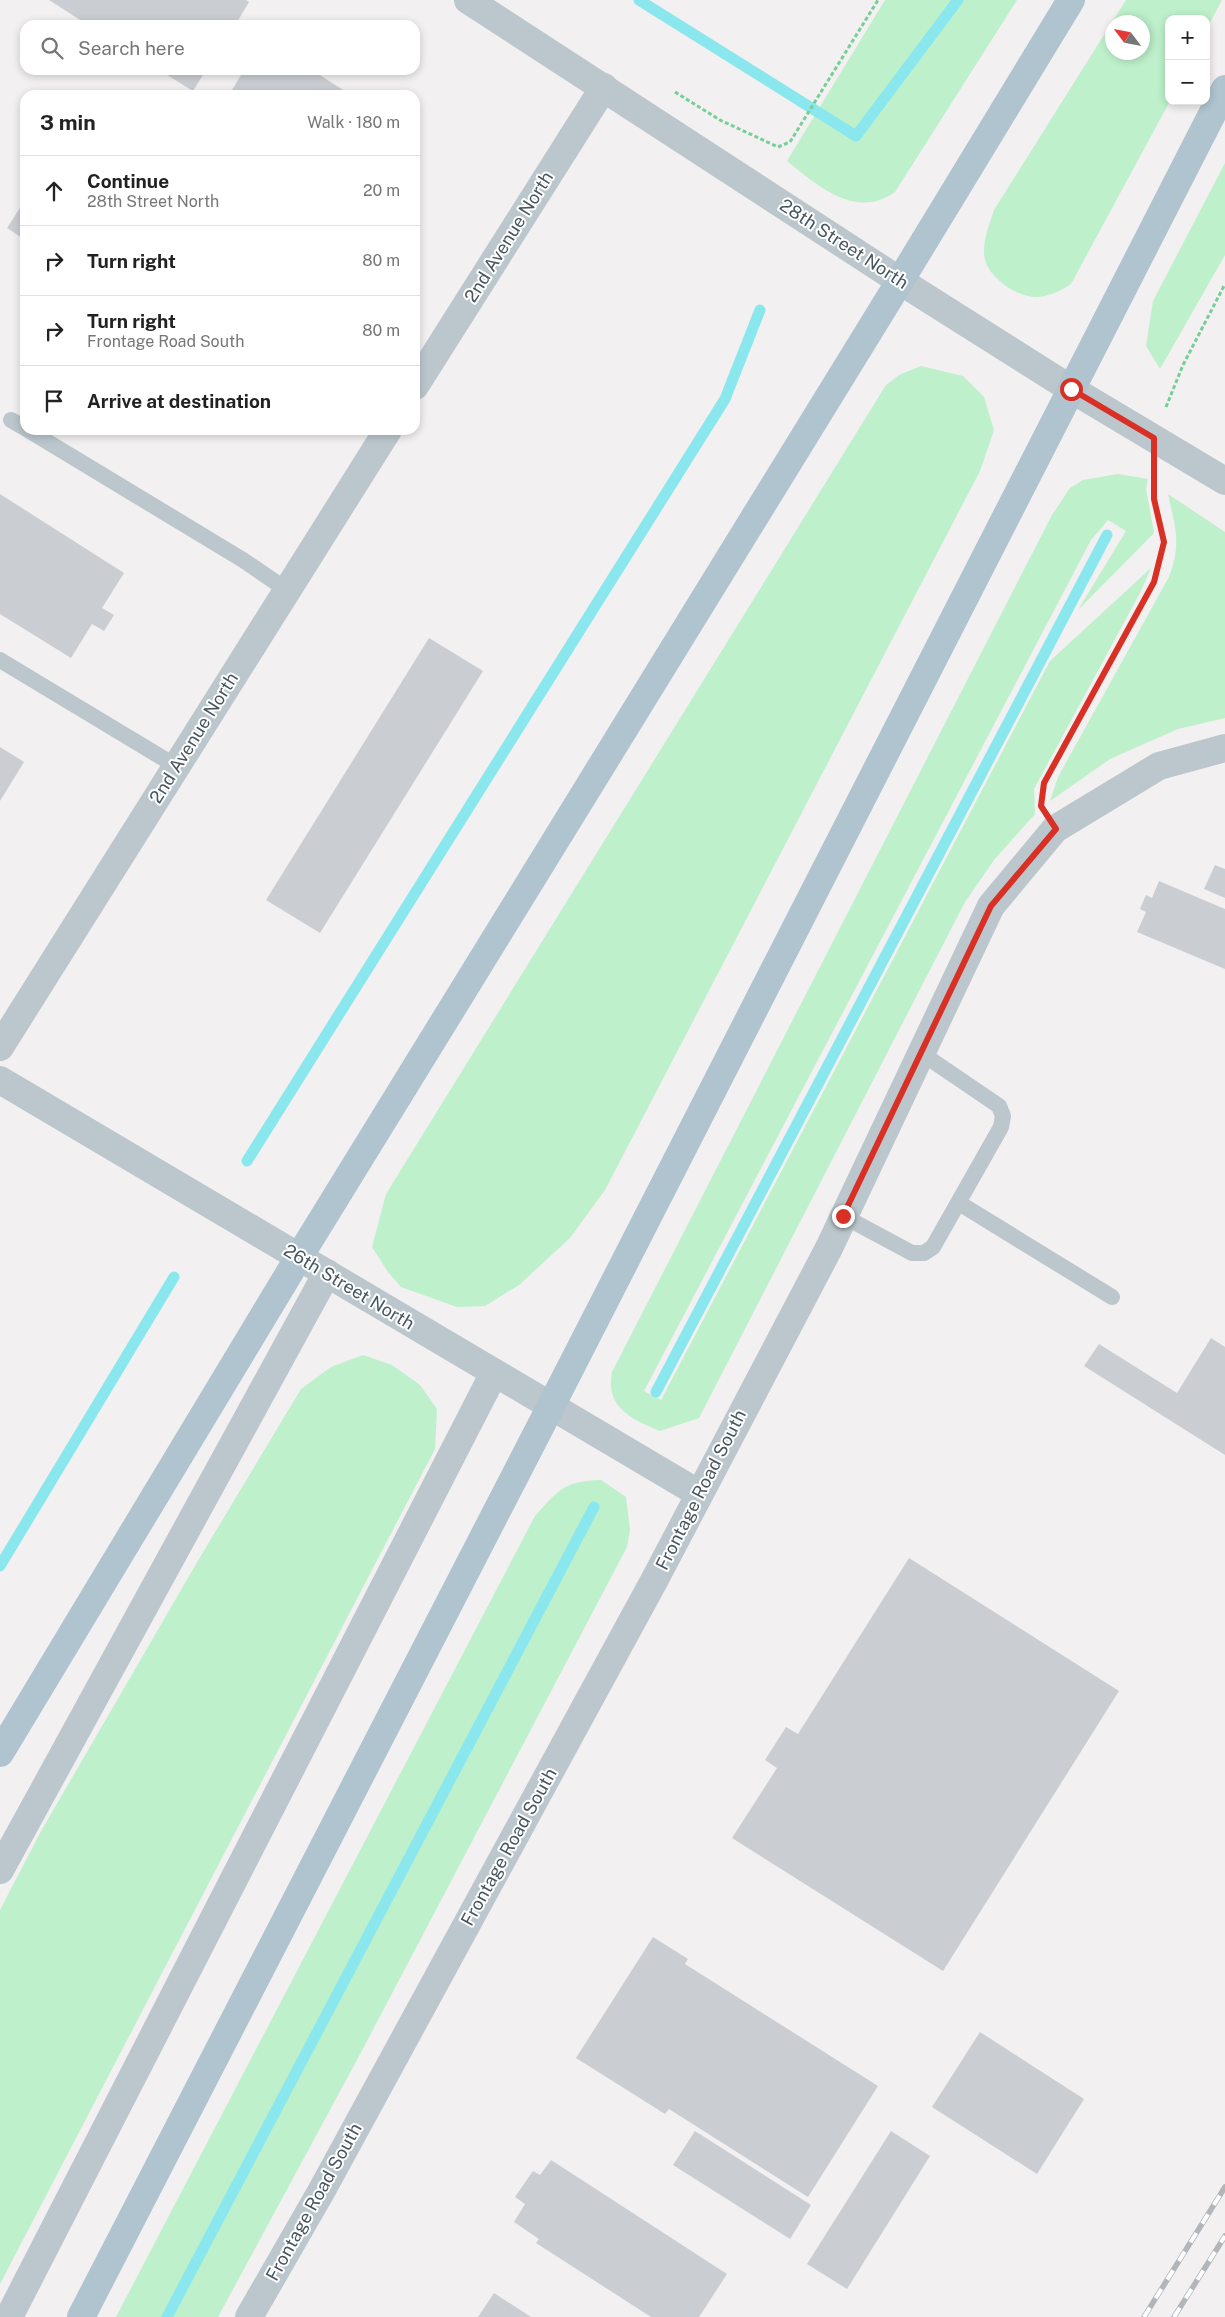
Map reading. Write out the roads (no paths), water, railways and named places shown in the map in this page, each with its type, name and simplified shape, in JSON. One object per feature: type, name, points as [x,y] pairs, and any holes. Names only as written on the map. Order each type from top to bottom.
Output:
[{"type":"main road","points":[[0,1753],[299,1256],[1071,0]]},
{"type":"main road","points":[[81,2317],[551,1406],[1225,88]]},
{"type":"street","name":"28th Street North","points":[[468,0],[900,281],[1071,389],[1225,481]]},
{"type":"street","name":"2nd Avenue North","points":[[420,378],[604,87]]},
{"type":"street","name":"2nd Avenue North","points":[[0,1047],[385,435]]},
{"type":"street","name":"Frontage Road South","points":[[249,2317],[322,2190],[655,1579],[843,1216],[991,906],[1056,829],[1159,766],[1225,748]]},
{"type":"street","name":"26th Street North","points":[[0,1080],[698,1493]]},
{"type":"street","points":[[0,1870],[327,1273]]},
{"type":"street","points":[[9,2317],[494,1372]]},
{"type":"lane","points":[[36,435],[243,560],[287,590]]},
{"type":"lane","points":[[0,660],[176,766]]},
{"type":"lane","points":[[843,1216],[912,1253],[924,1253],[933,1247],[1001,1127],[1003,1116],[999,1106],[921,1053]]},
{"type":"lane","points":[[959,1203],[1112,1297]]},
{"type":"waterway","points":[[639,0],[856,136],[958,0]]},
{"type":"waterway","points":[[247,1161],[725,399],[760,310]]},
{"type":"waterway","points":[[656,1392],[1107,535]]},
{"type":"waterway","points":[[0,1566],[174,1277]]},
{"type":"waterway","points":[[167,2317],[594,1507]]},
{"type":"railway","points":[[1144,2317],[1225,2187]]},
{"type":"railway","points":[[1174,2317],[1225,2236]]}]
